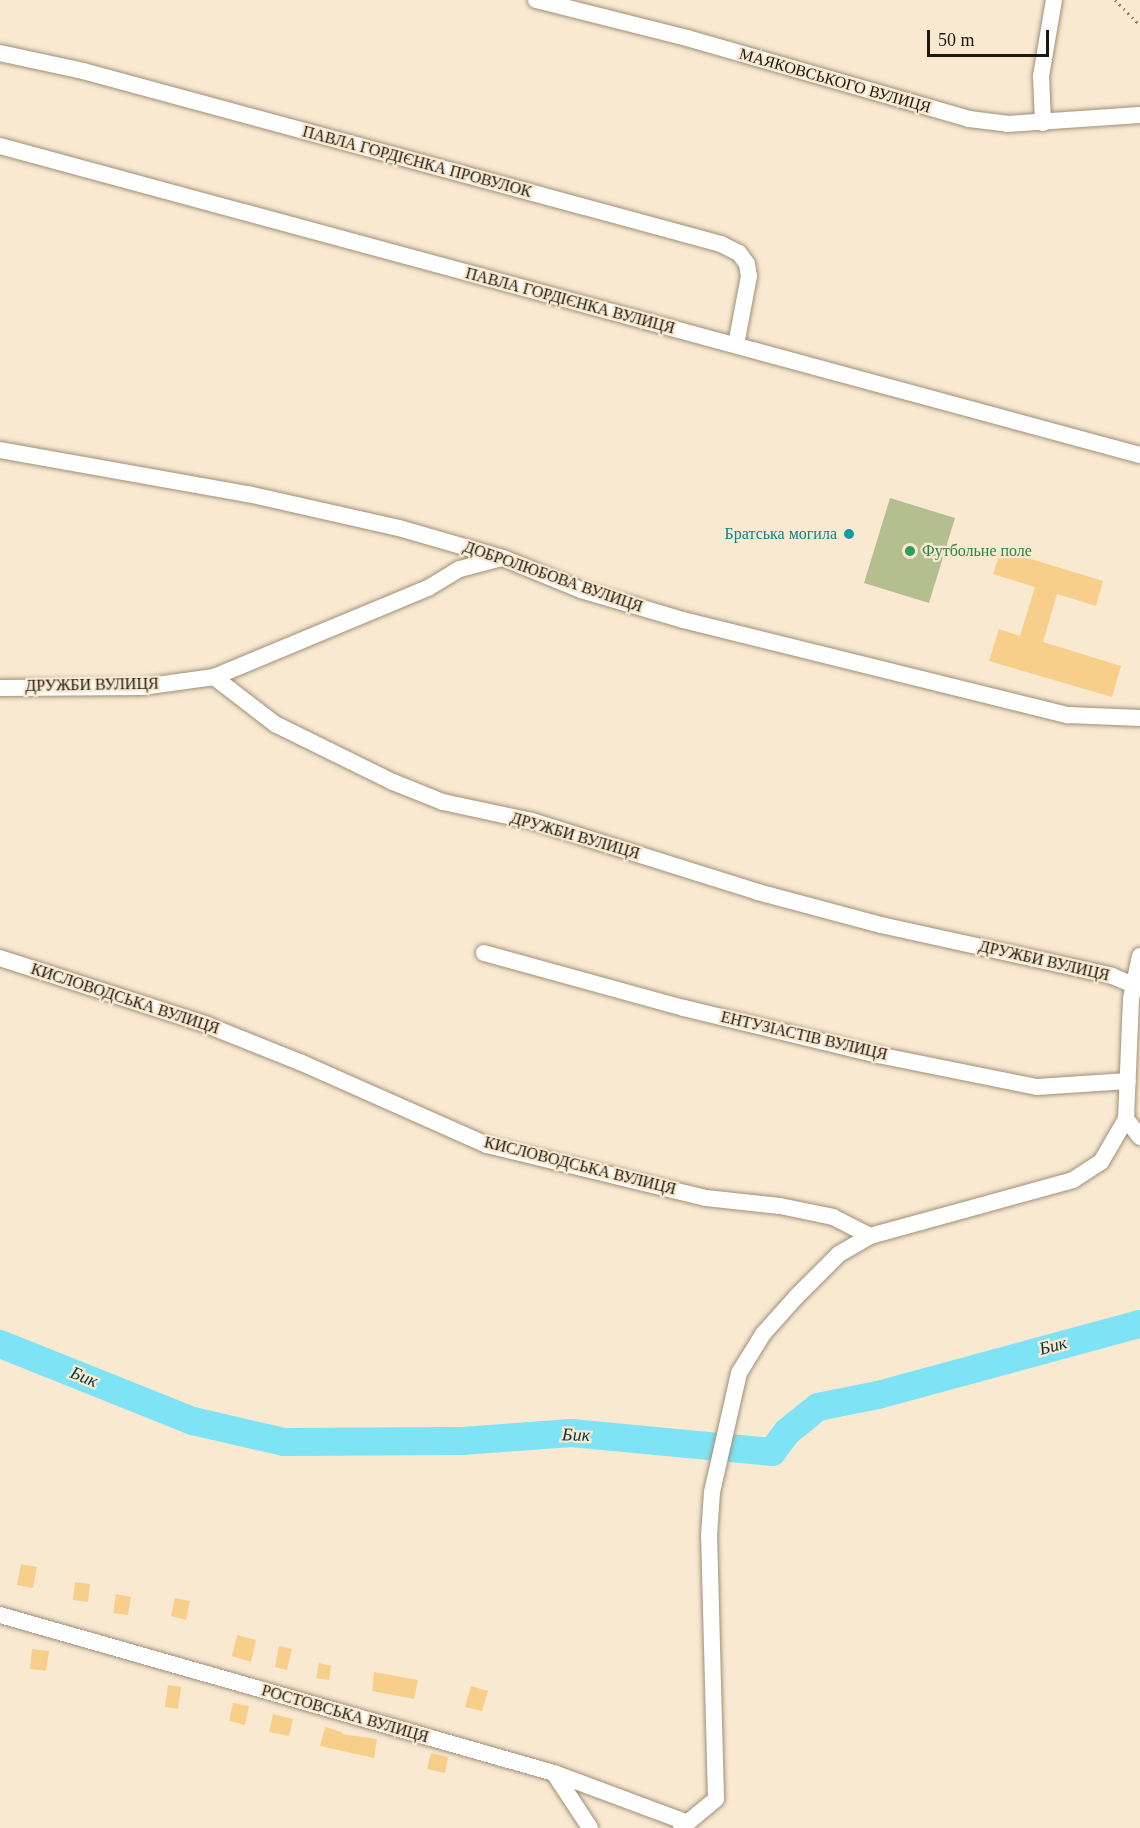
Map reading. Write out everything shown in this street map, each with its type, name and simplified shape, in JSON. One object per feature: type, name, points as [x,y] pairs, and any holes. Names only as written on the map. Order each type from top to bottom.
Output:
[{"type":"street","name":"МАЯКОВСЬКОГО ВУЛИЦЯ","points":[[536,0],[687,38],[969,120],[1007,124],[1044,123],[1140,115]]},
{"type":"street","points":[[1044,123],[1041,76],[1054,0]]},
{"type":"street","name":"ПАВЛА ГОРДІЄНКА ПРОВУЛОК","points":[[0,53],[83,71],[721,244],[739,253],[747,264],[749,276],[736,345]]},
{"type":"street","name":"ПАВЛА ГОРДІЄНКА ВУЛИЦЯ","points":[[0,146],[1140,455]]},
{"type":"street","name":"ДОБРОЛЮБОВА ВУЛИЦЯ","points":[[0,450],[248,494],[399,528],[503,558],[582,590],[682,620],[1068,715],[1140,718]]},
{"type":"street","points":[[214,677],[428,588],[460,569],[503,558]]},
{"type":"street","name":"ДРУЖБИ ВУЛИЦЯ","points":[[0,688],[142,687],[214,677],[275,724],[384,778],[443,802],[532,821],[758,891],[881,925],[1112,976],[1133,985]]},
{"type":"street","name":"ЕНТУЗІАСТІВ ВУЛИЦЯ","points":[[484,953],[684,1008],[878,1054],[1037,1087],[1128,1081]]},
{"type":"street","points":[[684,1825],[716,1798],[709,1536],[712,1492],[739,1373],[764,1334],[838,1254],[870,1236],[1073,1180],[1101,1162],[1126,1119],[1133,985],[1140,956]]},
{"type":"street","name":"КИСЛОВОДСЬКА ВУЛИЦЯ","points":[[0,958],[207,1025],[302,1063],[487,1145],[706,1198],[780,1206],[833,1217],[870,1236]]},
{"type":"street","points":[[1126,1119],[1140,1137]]},
{"type":"street","name":"РОСТОВСЬКА ВУЛИЦЯ","points":[[0,1616],[554,1773],[684,1825]]},
{"type":"street","points":[[554,1773],[590,1828]]},
{"type":"path","points":[[1115,0],[1140,25]]},
{"type":"green space","name":"Футбольне поле","points":[[890,498],[955,518],[929,603],[864,583]]},
{"type":"building","points":[[1001,550],[1103,581],[1096,606],[1057,594],[1043,642],[1121,666],[1112,697],[989,661],[999,629],[1020,636],[1035,587],[993,574]]},
{"type":"building","points":[[21,1564],[37,1567],[33,1588],[17,1585]]},
{"type":"building","points":[[75,1582],[90,1584],[88,1602],[73,1600]]},
{"type":"building","points":[[116,1594],[131,1597],[128,1615],[113,1613]]},
{"type":"building","points":[[175,1598],[190,1601],[186,1620],[171,1616]]},
{"type":"building","points":[[237,1635],[256,1640],[251,1662],[232,1656]]},
{"type":"building","points":[[279,1646],[292,1649],[287,1670],[275,1667]]},
{"type":"building","points":[[32,1649],[49,1651],[46,1671],[30,1669]]},
{"type":"building","points":[[319,1663],[331,1666],[329,1680],[316,1678]]},
{"type":"building","points":[[374,1672],[418,1680],[414,1699],[372,1691]]},
{"type":"building","points":[[168,1685],[181,1687],[178,1709],[165,1707]]},
{"type":"building","points":[[471,1686],[488,1691],[482,1711],[465,1707]]},
{"type":"building","points":[[233,1703],[249,1706],[245,1725],[229,1721]]},
{"type":"building","points":[[273,1714],[293,1719],[289,1736],[269,1732]]},
{"type":"building","points":[[325,1727],[342,1732],[342,1734],[377,1739],[374,1758],[320,1746]]},
{"type":"building","points":[[431,1753],[448,1757],[445,1773],[427,1769]]},
{"type":"waterway","name":"Бик","points":[[0,1344],[193,1421],[284,1442],[462,1441],[571,1433],[772,1452],[787,1432],[818,1407],[878,1395],[1140,1324]]},
{"type":"place","name":"Братська могила","points":[[849,534]]},
{"type":"place","name":"Футбольне поле","points":[[910,551]]}]
